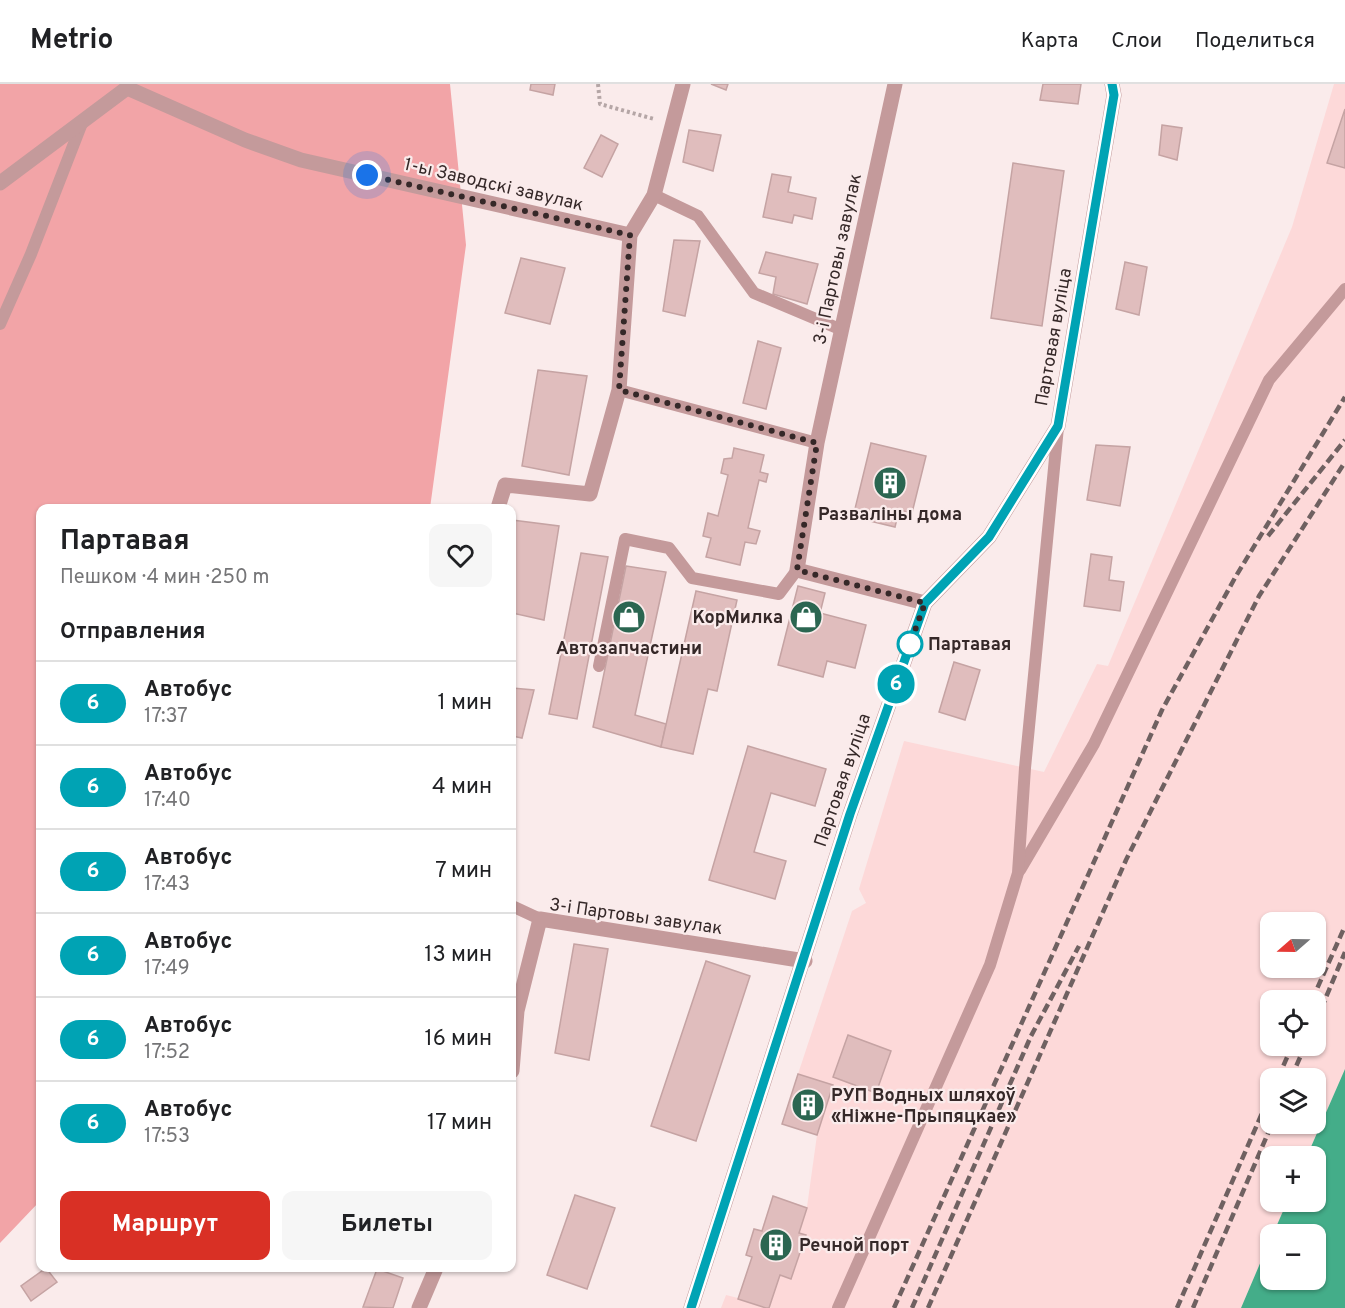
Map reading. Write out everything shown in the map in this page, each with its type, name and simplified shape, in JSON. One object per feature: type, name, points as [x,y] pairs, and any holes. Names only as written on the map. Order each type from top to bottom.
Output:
[{"type":"street","points":[[499,504],[506,485],[590,494],[619,390],[630,235],[654,195],[675,124],[683,84]]},
{"type":"street","name":"3-і Партовы завулак","points":[[797,570],[817,443],[895,84]]},
{"type":"street","name":"Партовая вуліца","points":[[691,1308],[805,961],[850,814],[925,603],[989,537],[1058,426],[1114,95],[1112,84]]},
{"type":"street","name":"1-ы Заводскі завулак","points":[[0,183],[82,123],[125,86],[235,136],[301,160],[630,235]]},
{"type":"street","points":[[797,570],[925,603]]},
{"type":"street","name":"3-і Партовы завулак","points":[[516,1023],[540,919],[805,961]]},
{"type":"street","points":[[419,1308],[434,1272]]},
{"type":"lane","points":[[0,324],[31,254],[82,123]]},
{"type":"lane","points":[[654,195],[698,216],[754,293],[842,330]]},
{"type":"lane","points":[[1018,873],[1094,744],[1269,380],[1345,289]]},
{"type":"lane","points":[[619,390],[817,443]]},
{"type":"lane","points":[[838,1308],[990,965],[1018,873],[1025,768],[1058,426]]},
{"type":"lane","points":[[599,666],[625,539],[669,548],[692,578],[779,594],[797,570]]},
{"type":"lane","points":[[516,908],[540,919]]},
{"type":"path","points":[[598,84],[600,104],[675,124]]},
{"type":"shaded area","points":[[0,84],[450,84],[466,245],[431,504],[36,504],[36,1205],[0,1243]]},
{"type":"shaded area","points":[[1334,84],[1345,84],[1345,1069],[1326,1112],[1326,1068],[1260,1068],[1260,1134],[1317,1134],[1311,1146],[1260,1146],[1260,1212],[1283,1212],[1277,1224],[1260,1224],[1260,1263],[1241,1308],[721,1308],[726,1295],[738,1298],[773,1196],[807,1207],[817,1135],[833,1086],[798,1074],[852,911],[866,903],[859,889],[904,741],[1044,772],[1097,664],[1108,666],[1292,227]]},
{"type":"shaded area","points":[[1345,1069],[1345,1308],[1241,1308],[1260,1263],[1260,1290],[1326,1290],[1326,1224],[1277,1224],[1283,1212],[1326,1212],[1326,1146],[1311,1146],[1317,1134],[1326,1134],[1326,1112]]},
{"type":"building","points":[[531,84],[555,84],[553,95],[530,90]]},
{"type":"building","points":[[711,84],[728,84],[726,90]]},
{"type":"building","points":[[1043,84],[1081,84],[1078,104],[1040,100]]},
{"type":"building","points":[[1345,109],[1345,168],[1327,163]]},
{"type":"building","points":[[1162,125],[1182,128],[1177,160],[1159,155]]},
{"type":"building","points":[[689,130],[721,135],[713,171],[683,162]]},
{"type":"building","points":[[601,135],[618,144],[602,177],[584,168]]},
{"type":"building","points":[[1013,163],[1064,171],[1042,326],[991,318]]},
{"type":"building","points":[[772,174],[791,177],[788,192],[816,198],[812,219],[794,215],[792,223],[763,217]]},
{"type":"building","points":[[674,240],[700,241],[685,316],[663,311]]},
{"type":"building","points":[[766,252],[818,264],[807,304],[773,294],[776,277],[759,273]]},
{"type":"building","points":[[521,258],[565,268],[550,324],[505,313]]},
{"type":"building","points":[[1125,262],[1147,267],[1139,315],[1116,309]]},
{"type":"building","points":[[758,341],[781,348],[766,409],[743,403]]},
{"type":"building","points":[[538,370],[587,376],[569,475],[522,466]]},
{"type":"building","name":"Разваліны дома","points":[[871,443],[926,456],[912,513],[899,510],[895,527],[853,517]]},
{"type":"building","points":[[1096,445],[1130,447],[1120,506],[1087,500]]},
{"type":"building","points":[[734,448],[764,455],[760,472],[768,474],[766,482],[759,480],[748,528],[760,531],[756,544],[745,542],[740,565],[706,557],[711,538],[703,536],[708,513],[718,516],[728,475],[721,473],[724,459],[732,458]]},
{"type":"building","points":[[516,521],[559,526],[544,620],[516,614]]},
{"type":"building","points":[[581,553],[608,557],[577,719],[549,714]]},
{"type":"building","points":[[1091,554],[1112,557],[1109,580],[1124,582],[1120,611],[1084,606]]},
{"type":"building","points":[[626,566],[666,572],[635,715],[666,724],[661,747],[593,727]]},
{"type":"building","points":[[798,586],[825,593],[820,613],[866,625],[855,668],[827,661],[823,677],[778,665]]},
{"type":"building","points":[[696,591],[737,600],[717,691],[708,689],[693,754],[661,747]]},
{"type":"building","points":[[954,662],[980,670],[965,720],[939,712]]},
{"type":"building","points":[[516,688],[534,690],[522,738],[516,737]]},
{"type":"building","points":[[748,746],[826,769],[815,806],[771,793],[754,852],[786,861],[775,899],[709,880]]},
{"type":"building","points":[[574,944],[608,949],[589,1060],[555,1053]]},
{"type":"building","points":[[706,961],[750,976],[696,1141],[651,1126]]},
{"type":"building","points":[[848,1035],[891,1051],[876,1093],[833,1077]]},
{"type":"building","name":"РУП Водных шляхоў «Ніжне-Прыпяцкае»","points":[[798,1074],[833,1085],[817,1135],[782,1124]]},
{"type":"building","points":[[575,1195],[615,1208],[587,1289],[547,1275]]},
{"type":"building","name":"Речной порт","points":[[773,1196],[807,1208],[799,1233],[806,1235],[791,1279],[780,1275],[769,1308],[766,1308],[738,1299],[752,1257],[746,1255],[754,1229],[762,1231]]},
{"type":"building","points":[[40,1272],[49,1272],[57,1282],[31,1301],[21,1286]]},
{"type":"building","points":[[376,1272],[386,1272],[403,1278],[393,1308],[363,1307]]},
{"type":"railway","points":[[894,1308],[1162,710],[1236,576],[1345,397]]},
{"type":"railway","points":[[1268,536],[1345,440]]},
{"type":"railway","points":[[928,1308],[1126,860],[1259,596],[1345,462]]},
{"type":"railway","points":[[1316,990],[1345,926]]},
{"type":"railway","points":[[912,1308],[1031,1036],[1079,946]]},
{"type":"railway","points":[[1326,997],[1345,952]]},
{"type":"railway","points":[[1282,1068],[1288,1056]]},
{"type":"railway","points":[[1295,1068],[1301,1056]]},
{"type":"railway","points":[[1177,1308],[1260,1118]]},
{"type":"railway","points":[[1193,1308],[1268,1134]]},
{"type":"bus line","name":"6","points":[[691,1308],[805,961],[850,814],[925,603],[989,537],[1058,426],[1114,95],[1112,84]]},
{"type":"place","name":"Разваліны дома","points":[[890,483]]},
{"type":"place","name":"Автозапчастини","points":[[629,617]]},
{"type":"place","name":"КорМилка","points":[[806,617]]},
{"type":"place","name":"Партавая","points":[[910,644]]},
{"type":"place","name":"РУП Водных шляхоў «Ніжне-Прыпяцкае»","points":[[808,1105]]},
{"type":"place","name":"Речной порт","points":[[776,1245]]},
{"type":"route","points":[[367,175],[630,235],[619,390],[817,443],[797,570],[925,603],[910,644]]}]
